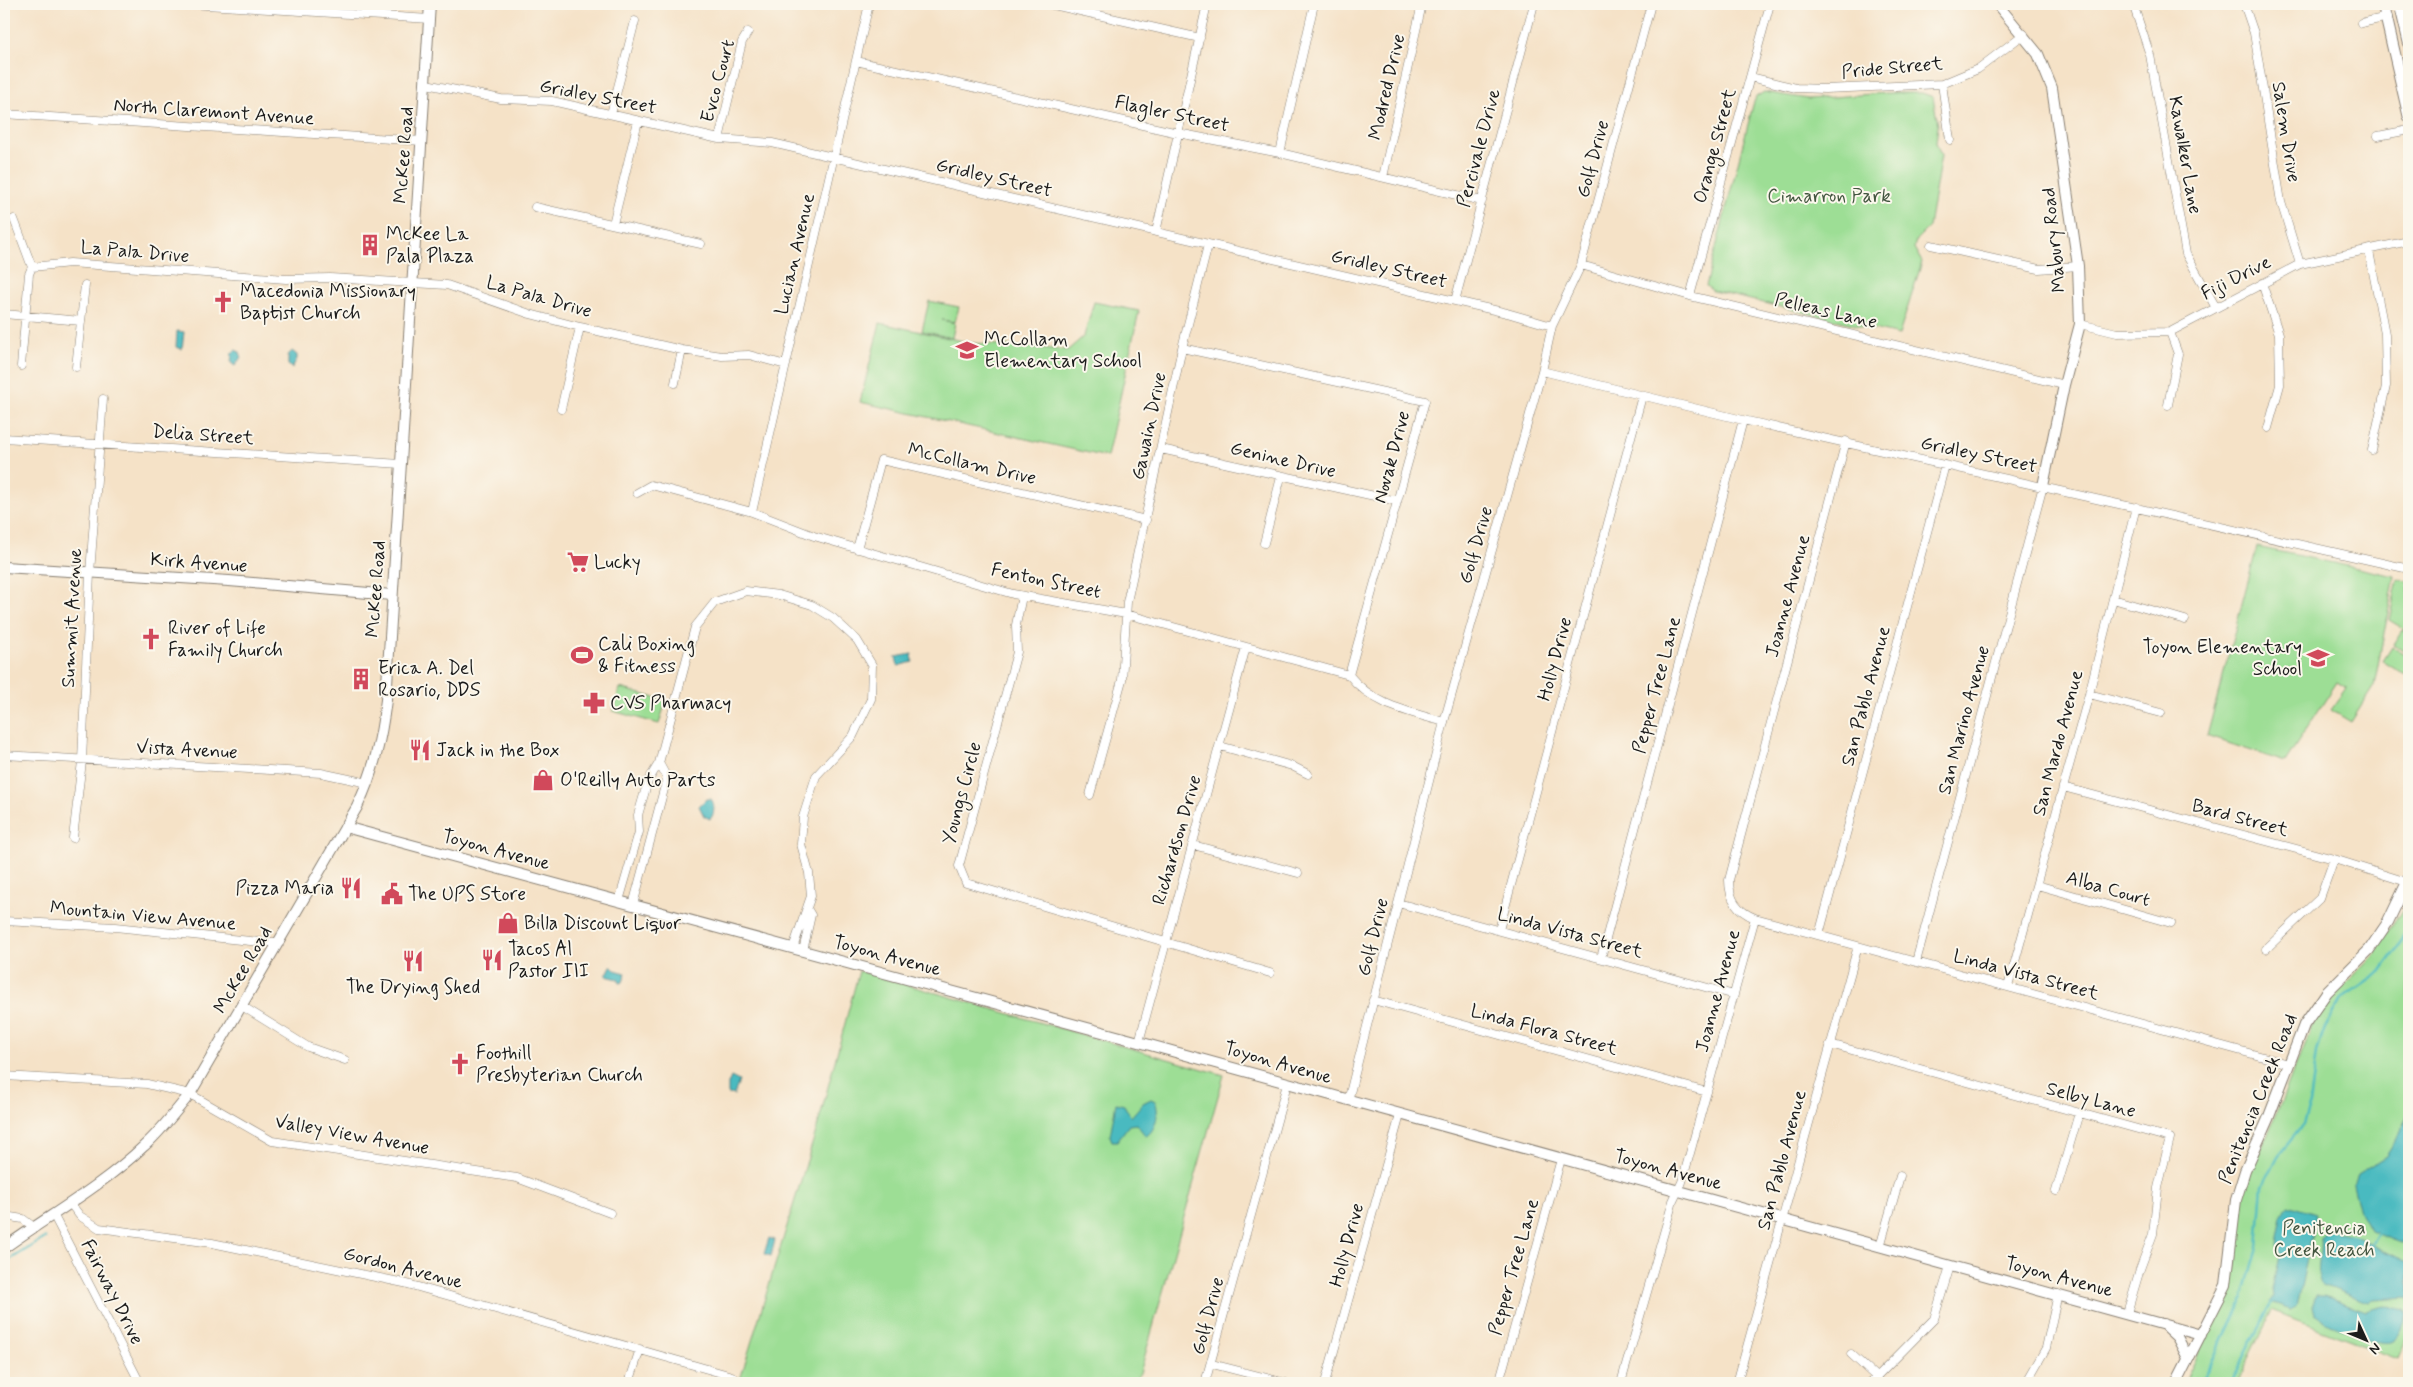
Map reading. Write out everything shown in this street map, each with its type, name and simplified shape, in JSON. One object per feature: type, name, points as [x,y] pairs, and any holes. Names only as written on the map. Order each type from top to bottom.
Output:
[{"type":"main road","points":[[2384,4],[2409,116]]},
{"type":"main road","points":[[2400,4],[2409,42]]},
{"type":"street","points":[[190,4],[430,19]]},
{"type":"street","name":"McKee Road","points":[[4,1248],[54,1216],[143,1148],[190,1094],[280,942],[368,783],[381,741],[386,700],[430,4]]},
{"type":"street","name":"Lucian Avenue","points":[[752,512],[869,4]]},
{"type":"street","points":[[1049,4],[1200,38]]},
{"type":"street","points":[[1156,232],[1208,4]]},
{"type":"street","points":[[1280,153],[1314,4]]},
{"type":"street","name":"Modred Drive","points":[[1383,177],[1422,4]]},
{"type":"street","name":"Percivale Drive","points":[[1455,301],[1534,4]]},
{"type":"street","name":"Golf Drive","points":[[1348,1101],[1444,722],[1542,371],[1552,326],[1581,264],[1651,4]]},
{"type":"street","name":"Orange Street","points":[[1690,296],[1770,4]]},
{"type":"street","name":"Mabury Road","points":[[1997,4],[2024,34],[2038,54],[2052,88],[2078,266],[2080,324],[2064,385],[2043,486]]},
{"type":"street","name":"Kawalker Lane","points":[[2133,4],[2150,55],[2186,254],[2215,306]]},
{"type":"street","name":"Salem Drive","points":[[2244,4],[2254,33],[2281,202],[2300,264]]},
{"type":"street","points":[[2361,23],[2388,17]]},
{"type":"street","points":[[611,114],[635,22]]},
{"type":"street","name":"Evco Court","points":[[719,139],[742,42],[748,32]]},
{"type":"street","name":"Pride Street","points":[[1750,78],[1796,88],[1825,89],[1942,84],[1978,69],[2024,34]]},
{"type":"street","name":"Flagler Street","points":[[856,61],[1178,133],[1280,153],[1482,201]]},
{"type":"street","name":"Gridley Street","points":[[426,84],[501,98],[552,101],[719,139],[772,143],[1455,301],[1552,326]]},
{"type":"street","points":[[1942,84],[1950,140]]},
{"type":"street","name":"North Claremont Avenue","points":[[4,114],[422,141]]},
{"type":"street","points":[[613,224],[638,121]]},
{"type":"street","points":[[2378,136],[2409,130]]},
{"type":"street","points":[[535,207],[701,244]]},
{"type":"street","points":[[14,219],[32,267],[29,274],[21,366]]},
{"type":"street","name":"Fiji Drive","points":[[2080,324],[2117,333],[2170,332],[2215,306],[2300,264],[2369,251],[2409,241]]},
{"type":"street","name":"Gawain Drive","points":[[1090,795],[1122,680],[1126,614],[1182,348],[1208,245]]},
{"type":"street","points":[[1931,246],[2039,269],[2078,266]]},
{"type":"street","points":[[2369,251],[2385,334],[2386,386],[2372,450]]},
{"type":"street","name":"La Pala Drive","points":[[32,267],[70,263],[128,269],[286,279],[330,278],[447,286],[530,314],[580,327],[682,350],[722,356],[749,355],[786,364]]},
{"type":"street","name":"Pelleas Lane","points":[[1581,264],[1690,296],[2064,385]]},
{"type":"street","points":[[2262,283],[2279,334],[2280,385],[2268,428]]},
{"type":"street","points":[[76,367],[85,284]]},
{"type":"street","points":[[4,314],[81,321]]},
{"type":"street","points":[[560,409],[580,327]]},
{"type":"street","points":[[2168,405],[2178,354],[2170,332]]},
{"type":"street","name":"Novak Drive","points":[[1182,348],[1425,401],[1349,674]]},
{"type":"street","points":[[675,382],[682,350]]},
{"type":"street","name":"Gridley Street","points":[[1542,371],[1744,420],[1846,441],[2409,569]]},
{"type":"street","name":"Holly Drive","points":[[1499,930],[1642,396]]},
{"type":"street","name":"Summit Avenue","points":[[73,838],[82,761],[90,573],[102,398]]},
{"type":"street","name":"Pepper Tree Lane","points":[[1601,958],[1744,420]]},
{"type":"street","name":"Delia Street","points":[[4,438],[401,464]]},
{"type":"street","name":"Joanne Avenue","points":[[1621,1383],[1673,1201],[1678,1191],[1707,1092],[1755,918],[1746,914],[1735,904],[1729,890],[1729,880],[1846,441]]},
{"type":"street","name":"Genine Drive","points":[[1161,449],[1397,502]]},
{"type":"street","name":"McCollam Drive","points":[[858,548],[881,460],[1146,520]]},
{"type":"street","name":"San Pablo Avenue","points":[[1819,936],[1945,465]]},
{"type":"street","points":[[1264,543],[1281,476]]},
{"type":"street","name":"Fenton Street","points":[[637,494],[651,485],[752,512],[814,536],[1022,596],[1126,614],[1349,674]]},
{"type":"street","name":"San Marino Avenue","points":[[1916,962],[2043,486]]},
{"type":"street","name":"San Mardo Avenue","points":[[2008,987],[2063,788],[2136,507]]},
{"type":"street","name":"Kirk Avenue","points":[[4,566],[392,595]]},
{"type":"street","points":[[619,901],[639,832],[638,815],[648,781],[659,763],[695,627],[716,602],[746,591],[779,595],[812,605],[834,618],[857,640],[872,665],[871,699],[853,736],[816,776],[803,817],[801,844],[809,873],[811,896],[808,910],[804,913],[798,949]]},
{"type":"street","name":"Youngs Circle","points":[[1022,596],[1016,625],[1017,652],[959,866],[966,883],[1166,942]]},
{"type":"street","points":[[2112,599],[2185,620]]},
{"type":"street","name":"Richardson Drive","points":[[1139,1042],[1246,647]]},
{"type":"street","points":[[1349,674],[1361,689],[1383,704],[1444,722]]},
{"type":"street","points":[[2088,694],[2161,713]]},
{"type":"street","points":[[1220,746],[1292,766],[1308,774]]},
{"type":"street","name":"Vista Avenue","points":[[4,755],[82,761],[321,773],[368,783]]},
{"type":"street","points":[[633,905],[667,778],[659,763]]},
{"type":"street","name":"Bard Street","points":[[2063,788],[2334,858],[2408,880]]},
{"type":"street","name":"Toyon Avenue","points":[[345,827],[1139,1042],[1880,1247],[2127,1313],[2201,1335]]},
{"type":"street","points":[[1193,845],[1298,873]]},
{"type":"street","points":[[2266,949],[2320,898],[2334,858]]},
{"type":"street","name":"Penitencia Creek Road","points":[[2176,1383],[2226,1285],[2236,1200],[2245,1171],[2268,1119],[2304,1025],[2328,992],[2369,950],[2388,922],[2408,880]]},
{"type":"street","name":"Alba Court","points":[[2036,885],[2171,923]]},
{"type":"street","name":"Linda Vista Street","points":[[1398,903],[1734,996]]},
{"type":"street","name":"Linda Vista Street","points":[[1755,918],[2289,1064]]},
{"type":"street","name":"Mountain View Avenue","points":[[4,921],[115,927],[260,942],[280,942]]},
{"type":"street","points":[[1166,942],[1270,973]]},
{"type":"street","name":"San Pablo Avenue","points":[[1737,1383],[1858,946]]},
{"type":"street","name":"Linda Flora Street","points":[[1373,1000],[1707,1092]]},
{"type":"street","points":[[242,1006],[308,1046],[345,1060]]},
{"type":"street","name":"Selby Lane","points":[[1830,1044],[2170,1138],[2158,1188],[2153,1234],[2140,1268],[2127,1313]]},
{"type":"street","name":"Valley View Avenue","points":[[4,1076],[148,1084],[190,1094],[272,1141],[517,1178],[610,1213]]},
{"type":"street","name":"Golf Drive","points":[[1205,1383],[1212,1364],[1287,1084]]},
{"type":"street","points":[[2056,1191],[2079,1113]]},
{"type":"street","name":"Holly Drive","points":[[1325,1383],[1400,1115]]},
{"type":"street","name":"Pepper Tree Lane","points":[[1499,1383],[1561,1159]]},
{"type":"street","points":[[1880,1247],[1900,1176]]},
{"type":"street","name":"Gordon Avenue","points":[[70,1204],[80,1216],[99,1228],[212,1243],[404,1283],[732,1376]]},
{"type":"street","points":[[4,1216],[23,1219],[36,1228]]},
{"type":"street","name":"Fairway Drive","points":[[54,1216],[140,1383]]},
{"type":"street","points":[[1851,1354],[1873,1380],[1934,1319],[1950,1266]]},
{"type":"street","points":[[2026,1383],[2046,1348],[2058,1294]]},
{"type":"street","points":[[2163,1323],[2177,1337],[2188,1358]]},
{"type":"street","points":[[629,1383],[640,1349]]},
{"type":"street","points":[[1212,1364],[1286,1383]]},
{"type":"green space","name":"Cimarron Park","points":[[1764,92],[1808,99],[1885,93],[1922,93],[1933,97],[1938,125],[1936,143],[1941,156],[1929,227],[1916,240],[1914,248],[1922,262],[1899,335],[1713,291],[1706,286],[1753,105],[1756,97]]},
{"type":"green space","points":[[929,301],[959,307],[955,322],[942,320],[955,323],[952,338],[922,331]]},
{"type":"green space","points":[[1094,302],[1139,311],[1107,457],[860,402],[880,323],[972,343],[1068,350],[1084,336]]},
{"type":"green space","points":[[2257,547],[2395,576],[2374,686],[2351,722],[2331,710],[2347,688],[2337,682],[2285,762],[2207,736]]},
{"type":"green space","points":[[2398,579],[2409,582],[2409,632],[2389,620]]},
{"type":"green space","points":[[2402,630],[2409,634],[2409,654],[2393,644]]},
{"type":"green space","points":[[2392,647],[2409,657],[2409,668],[2405,675],[2383,661]]},
{"type":"green space","points":[[620,688],[666,701],[659,724],[613,711]]},
{"type":"green space","name":"Penitencia Creek Reach","points":[[2409,899],[2409,1334],[2398,1359],[2272,1311],[2237,1383],[2184,1383],[2231,1288],[2236,1260],[2242,1198],[2250,1173],[2271,1128],[2311,1027],[2335,995],[2373,956]]},
{"type":"green space","points":[[859,971],[1224,1075],[1140,1373],[1133,1383],[739,1383],[817,1128]]},
{"type":"water","points":[[177,331],[184,332],[182,349],[176,347]]},
{"type":"water","points":[[235,350],[240,352],[241,357],[235,366],[231,363],[232,353]]},
{"type":"water","points":[[292,351],[297,355],[297,359],[292,368],[288,365],[288,355]]},
{"type":"water","points":[[912,654],[913,662],[898,666],[896,657]]},
{"type":"water","points":[[706,799],[711,799],[713,803],[714,812],[710,819],[704,816],[699,806]]},
{"type":"water","points":[[611,966],[615,970],[626,973],[623,982],[620,983],[618,979],[606,976]]},
{"type":"water","points":[[731,1077],[739,1081],[734,1095],[728,1094],[728,1084]]},
{"type":"water","points":[[1151,1099],[1155,1101],[1157,1110],[1155,1125],[1152,1130],[1146,1136],[1136,1124],[1129,1125],[1117,1141],[1112,1141],[1110,1136],[1116,1103],[1124,1105],[1131,1117],[1143,1103]]},
{"type":"water","points":[[2409,1111],[2409,1245],[2370,1230],[2360,1212],[2353,1184],[2357,1174],[2386,1156],[2401,1133]]},
{"type":"water","points":[[2287,1205],[2316,1214],[2297,1307],[2291,1310],[2270,1303],[2273,1297],[2272,1289],[2280,1253],[2276,1245],[2277,1236],[2281,1216]]},
{"type":"water","points":[[2327,1231],[2354,1236],[2409,1263],[2409,1298],[2373,1300],[2368,1302],[2321,1284],[2319,1280],[2320,1237]]},
{"type":"water","points":[[769,1238],[775,1240],[771,1256],[764,1254]]},
{"type":"water","points":[[2316,1296],[2325,1296],[2366,1311],[2389,1306],[2404,1309],[2407,1313],[2402,1330],[2394,1340],[2390,1342],[2374,1341],[2340,1328],[2314,1314],[2312,1306]]},
{"type":"waterway","points":[[2201,1383],[2244,1297],[2258,1247],[2263,1186],[2278,1156],[2303,1125],[2310,1103],[2317,1051],[2325,1028],[2342,999],[2381,972],[2399,947],[2409,918]]},
{"type":"waterway","points":[[2370,1247],[2378,1232]]},
{"type":"waterway","points":[[4,1263],[45,1238]]},
{"type":"waterway","points":[[2231,1383],[2272,1302]]},
{"type":"place","name":"McKee La Pala Plaza","points":[[370,245]]},
{"type":"place","name":"Macedonia Missionary Baptist Church","points":[[223,302]]},
{"type":"place","name":"McCollam Elementary School","points":[[967,350]]},
{"type":"place","name":"Lucky","points":[[578,562]]},
{"type":"place","name":"River of Life Family Church","points":[[151,639]]},
{"type":"place","name":"Cali Boxing & Fitness","points":[[582,655]]},
{"type":"place","name":"Toyon Elementary School","points":[[2318,658]]},
{"type":"place","name":"Erica A. Del Rosario, DDS","points":[[361,679]]},
{"type":"place","name":"CVS Pharmacy","points":[[594,703]]},
{"type":"place","name":"Jack in the Box","points":[[420,750]]},
{"type":"place","name":"O'Reilly Auto Parts","points":[[543,780]]},
{"type":"place","name":"Pizza Maria","points":[[351,888]]},
{"type":"place","name":"The UPS Store","points":[[392,894]]},
{"type":"place","name":"Billa Discount Liquor","points":[[508,923]]},
{"type":"place","name":"Tacos Al Pastor III","points":[[492,960]]},
{"type":"place","name":"The Drying Shed","points":[[413,961]]},
{"type":"place","name":"Foothill Presbyterian Church","points":[[460,1064]]}]
